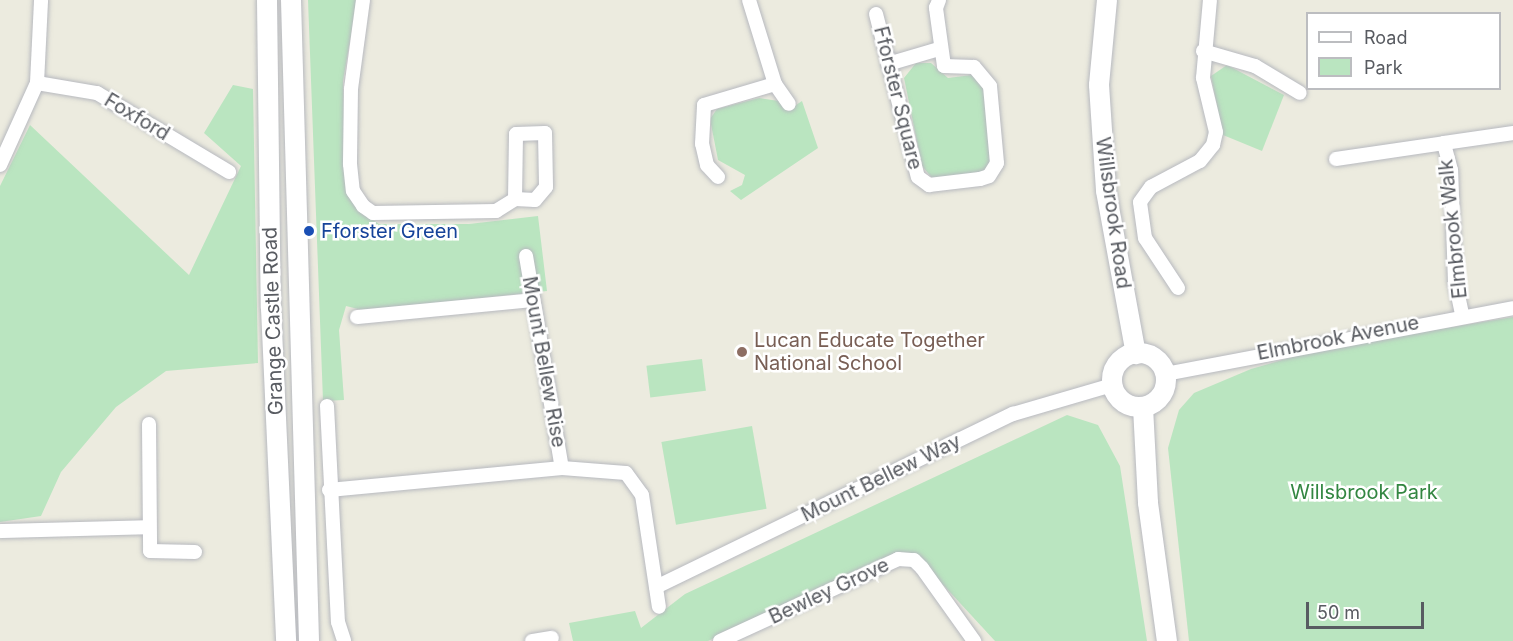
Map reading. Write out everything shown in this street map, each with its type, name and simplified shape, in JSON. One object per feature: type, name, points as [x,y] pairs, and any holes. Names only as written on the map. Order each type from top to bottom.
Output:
[{"type":"main road","name":"Grange Castle Road","points":[[267,0],[271,308],[285,641]]},
{"type":"main road","name":"Grange Castle Road","points":[[291,0],[309,641]]},
{"type":"main road","name":"Willsbrook Road","points":[[1107,0],[1099,85],[1106,190],[1136,354]]},
{"type":"main road","points":[[1136,354],[1157,361],[1165,374],[1158,399],[1143,407],[1125,404],[1112,385],[1116,366],[1136,354]]},
{"type":"main road","points":[[1143,407],[1148,503],[1167,641]]},
{"type":"street","points":[[0,165],[37,83],[41,0]]},
{"type":"street","points":[[363,0],[351,89],[350,164],[353,191],[363,206],[373,213],[496,211],[514,199],[535,200],[546,187],[545,133],[516,134],[514,199]]},
{"type":"street","points":[[749,0],[775,84],[789,104]]},
{"type":"street","points":[[888,64],[939,49],[939,0]]},
{"type":"street","points":[[1178,288],[1148,246],[1140,202],[1151,187],[1200,161],[1213,145],[1216,132],[1207,105],[1203,51],[1210,0]]},
{"type":"street","name":"Fforster Square","points":[[876,14],[911,161],[923,183],[989,176],[997,163],[990,86],[974,67],[944,66],[939,49]]},
{"type":"street","points":[[1203,51],[1255,66],[1300,93]]},
{"type":"street","name":"Foxford","points":[[37,83],[97,93],[229,172]]},
{"type":"street","points":[[718,177],[707,165],[702,144],[704,105],[775,84]]},
{"type":"street","name":"Elmbrook Walk","points":[[1462,314],[1455,282],[1451,170],[1444,143],[1513,133]]},
{"type":"street","points":[[1336,159],[1444,143]]},
{"type":"street","name":"Mount Bellew Rise","points":[[526,256],[562,468]]},
{"type":"street","points":[[357,317],[533,300]]},
{"type":"street","name":"Elmbrook Avenue","points":[[1165,374],[1462,314],[1513,308]]},
{"type":"street","name":"Mount Bellew Way","points":[[657,587],[1013,414],[1112,385]]},
{"type":"street","points":[[327,406],[329,490],[338,622],[344,641]]},
{"type":"street","points":[[149,424],[148,527],[150,551],[195,552]]},
{"type":"street","points":[[329,490],[562,468],[608,468],[636,482],[659,607]]},
{"type":"street","points":[[0,531],[148,527]]},
{"type":"street","name":"Bewley Grove","points":[[720,641],[898,559],[914,560],[922,568],[974,641]]},
{"type":"street","points":[[532,641],[552,638]]},
{"type":"green space","points":[[308,0],[357,0],[343,81],[346,186],[357,209],[379,224],[469,224],[538,216],[547,291],[366,311],[346,306],[339,330],[344,400],[323,401]]},
{"type":"green space","points":[[916,63],[931,63],[948,78],[972,75],[984,87],[992,166],[979,174],[933,179],[922,166],[904,78]]},
{"type":"green space","points":[[1227,65],[1284,95],[1262,151],[1223,135],[1211,76]]},
{"type":"green space","points":[[233,85],[253,89],[258,363],[166,371],[116,407],[61,472],[41,516],[0,522],[0,186],[30,125],[189,275],[241,166],[204,133]]},
{"type":"green space","points":[[759,98],[779,101],[787,111],[802,101],[818,148],[741,200],[730,191],[742,185],[745,175],[718,160],[710,119],[717,109]]},
{"type":"green space","name":"Willsbrook Park","points":[[1513,317],[1513,641],[1189,641],[1168,448],[1179,410],[1194,393],[1251,369],[1324,348]]},
{"type":"green space","points":[[702,359],[706,391],[650,398],[646,366]]},
{"type":"green space","points":[[1067,415],[1098,425],[1120,466],[1147,641],[995,641],[924,564],[898,556],[708,641],[573,641],[569,623],[635,611],[641,628],[685,594]]},
{"type":"green space","points":[[752,426],[767,509],[676,525],[661,442]]},
{"type":"place","name":"Fforster Green","points":[[309,231]]},
{"type":"place","name":"Lucan Educate Together National School","points":[[742,352]]}]
